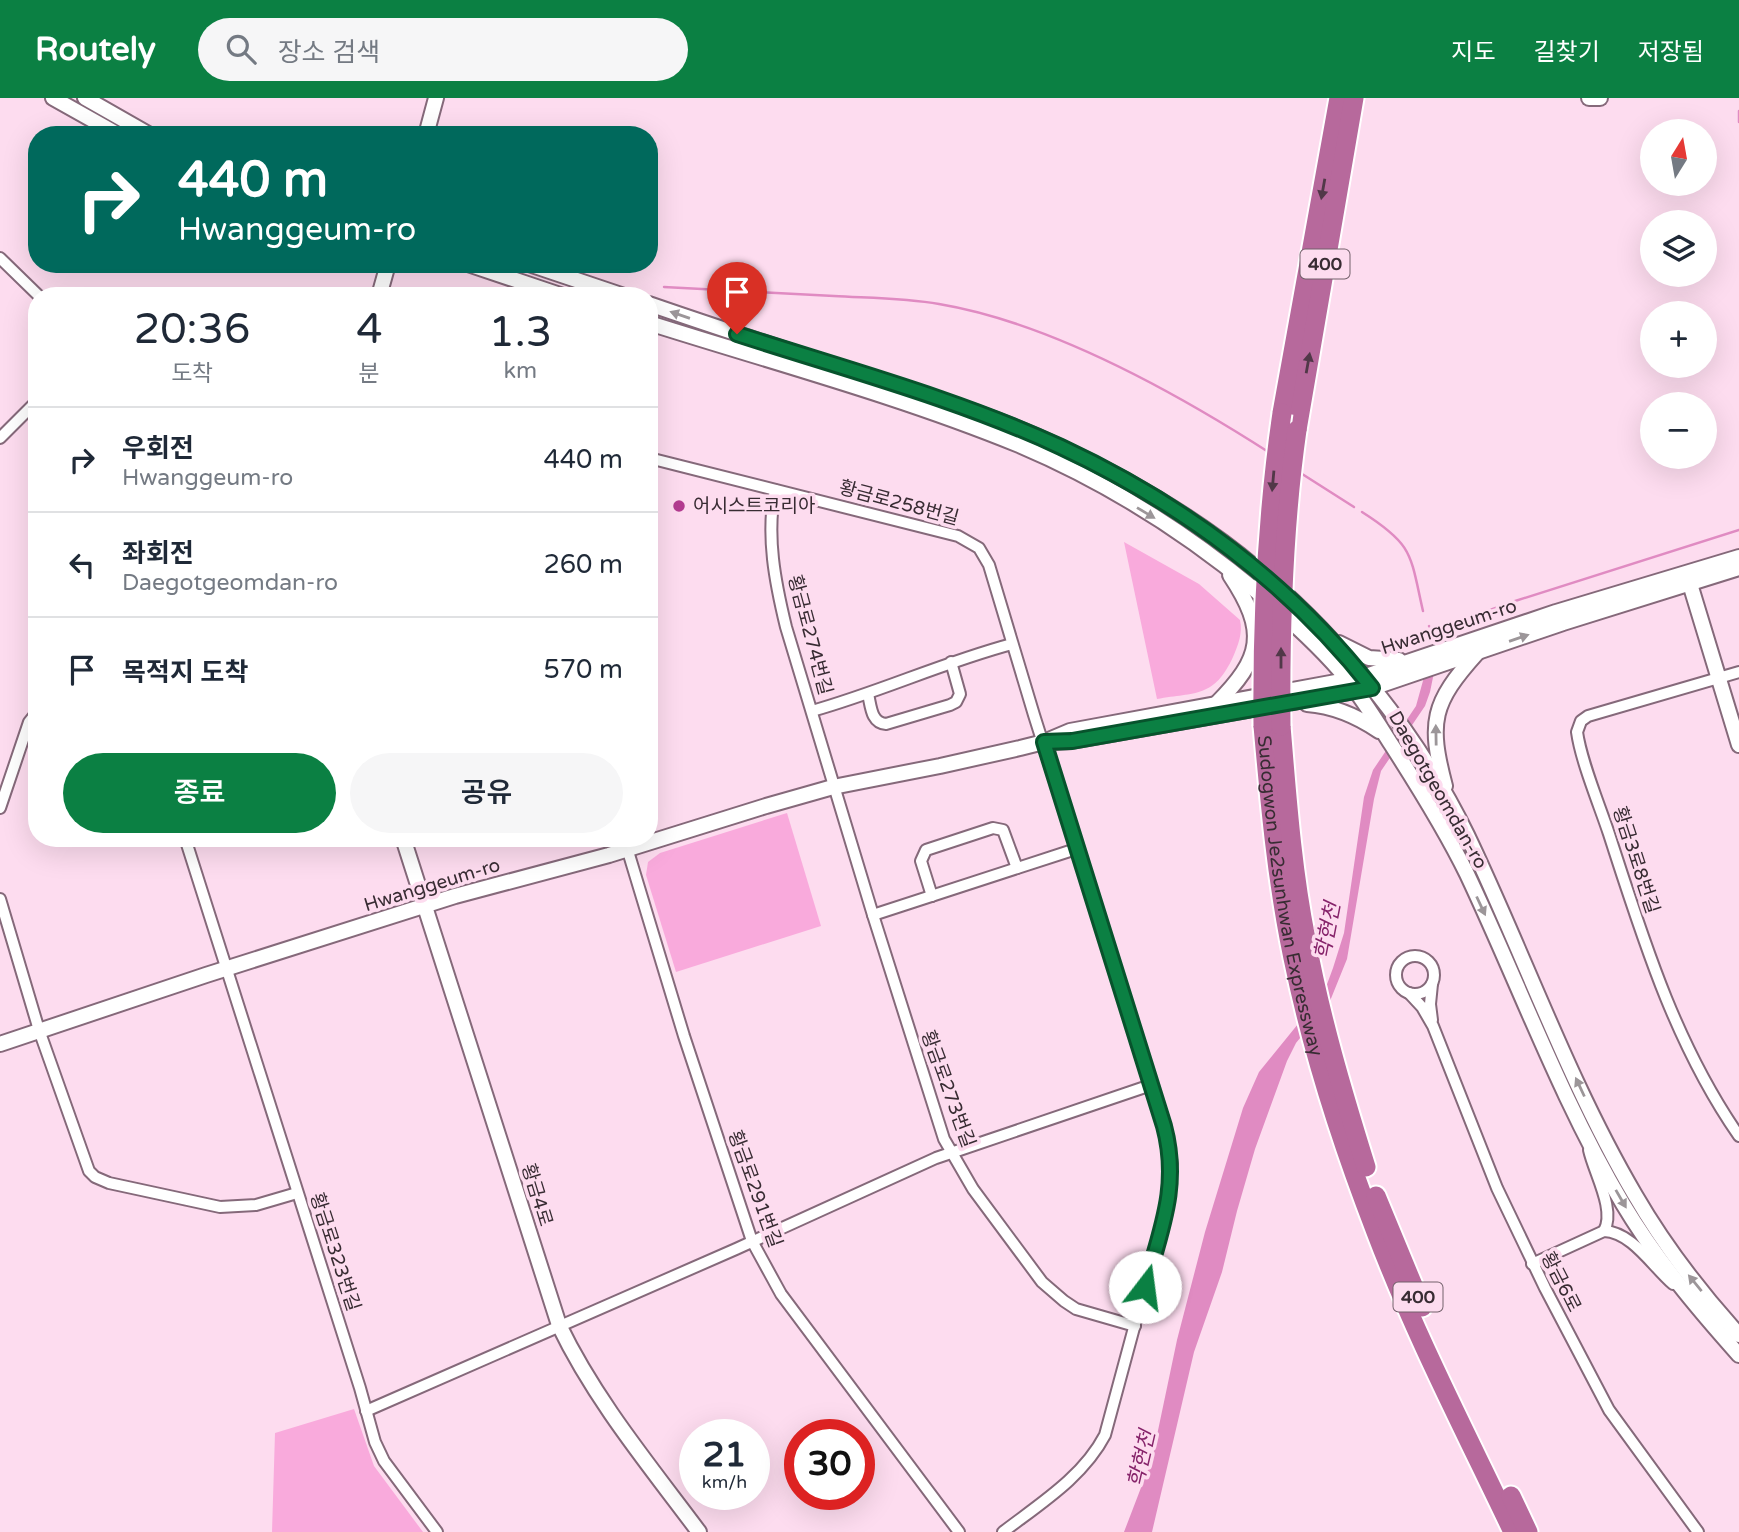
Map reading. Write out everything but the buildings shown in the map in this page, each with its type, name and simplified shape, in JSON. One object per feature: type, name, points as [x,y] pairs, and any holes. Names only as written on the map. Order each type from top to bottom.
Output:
[{"type":"highway","name":"Sudogwon Je2sunhwan Expressway","points":[[1339,98],[1282,413],[1273,478],[1263,662],[1325,1055],[1376,1234],[1513,1532]]},
{"type":"highway","name":"Sudogwon Je2sunhwan Expressway","points":[[1354,98],[1287,502],[1280,653],[1272,726],[1272,825],[1293,958],[1325,1055],[1388,1226],[1421,1306],[1528,1532]]},
{"type":"street","points":[[53,98],[102,126]]},
{"type":"street","points":[[85,98],[134,126]]},
{"type":"street","points":[[428,126],[436,98]]},
{"type":"street","points":[[1589,98],[1600,98]]},
{"type":"street","points":[[0,258],[30,287]]},
{"type":"street","points":[[495,273],[536,287]]},
{"type":"street","points":[[556,273],[597,287]]},
{"type":"street","name":"Daegotgeomdan-ro","points":[[658,307],[934,398],[1062,447],[1138,488],[1222,541],[1259,570],[1325,635],[1367,682],[1412,742],[1449,801],[1494,892],[1580,1087],[1635,1195],[1687,1272],[1739,1335]]},
{"type":"street","name":"Daegotgeomdan-ro","points":[[658,326],[957,422],[1021,446],[1105,488],[1168,525],[1222,563],[1276,608],[1327,657],[1351,685],[1401,760],[1446,833],[1607,1176],[1641,1232],[1739,1355]]},
{"type":"street","points":[[0,438],[28,410]]},
{"type":"street","name":"황금로258번길","points":[[658,460],[958,536],[986,555],[1169,1143],[1172,1174],[1169,1198],[1111,1420],[1099,1446],[1073,1477],[1003,1532]]},
{"type":"street","name":"황금로274번길","points":[[775,490],[770,522],[776,581],[786,627],[833,787]]},
{"type":"street","name":"Hwanggeum-ro","points":[[658,836],[833,787],[1044,742],[1069,731],[1216,704],[1367,682],[1396,681],[1688,578],[1739,557]]},
{"type":"street","points":[[1216,704],[1243,675],[1252,656],[1254,644],[1250,611],[1222,563]]},
{"type":"street","name":"Hwanggeum-ro","points":[[1367,682],[1402,661],[1688,578],[1739,568]]},
{"type":"street","points":[[1688,578],[1739,745]]},
{"type":"street","points":[[1325,635],[1362,655],[1402,661]]},
{"type":"street","points":[[812,711],[1012,643]]},
{"type":"street","points":[[1449,801],[1436,751],[1435,728],[1438,712],[1451,684],[1478,652]]},
{"type":"street","points":[[868,694],[875,720],[879,724],[950,705],[956,702],[960,694],[950,662]]},
{"type":"street","points":[[1719,679],[1739,672]]},
{"type":"street","name":"황금3로8번길","points":[[1719,679],[1588,716],[1581,721],[1577,732],[1656,979],[1689,1052],[1739,1136]]},
{"type":"street","name":"Hwanggeum-ro","points":[[1044,742],[1072,741],[1292,702],[1351,685]]},
{"type":"street","points":[[1292,702],[1334,708],[1379,729]]},
{"type":"street","points":[[0,808],[28,725]]},
{"type":"street","name":"황금로273번길","points":[[833,787],[929,1095],[950,1152],[994,1220],[1052,1292],[1086,1313],[1135,1326]]},
{"type":"street","points":[[932,895],[921,861],[926,850],[993,828],[1003,830],[1017,868]]},
{"type":"street","name":"황금로323번길","points":[[188,847],[375,1442],[384,1461],[437,1532]]},
{"type":"street","name":"황금4로","points":[[406,847],[559,1325],[578,1364],[606,1407],[699,1532]]},
{"type":"street","name":"Hwanggeum-ro","points":[[0,1044],[226,968],[616,847]]},
{"type":"street","name":"황금로291번길","points":[[627,847],[688,1048],[752,1241],[781,1294],[959,1532]]},
{"type":"street","points":[[873,915],[1076,849]]},
{"type":"street","points":[[0,900],[39,1030],[82,1157],[95,1177],[144,1192],[220,1208],[256,1205],[297,1193]]},
{"type":"street","points":[[1432,984],[1417,995],[1402,990],[1396,978],[1398,966],[1408,957],[1427,960],[1433,972],[1432,984],[1430,1004],[1433,1026]]},
{"type":"street","points":[[1409,993],[1422,1007],[1433,1026]]},
{"type":"street","name":"황금6로","points":[[1433,1026],[1497,1188],[1532,1264],[1609,1410],[1698,1532]]},
{"type":"street","points":[[366,1411],[950,1152],[1151,1085]]},
{"type":"street","points":[[1584,1129],[1607,1206],[1609,1219],[1604,1231]]},
{"type":"street","points":[[1532,1264],[1604,1231],[1616,1233],[1628,1240],[1695,1303]]},
{"type":"shaded area","points":[[1124,542],[1199,584],[1240,620],[1240,634],[1233,657],[1219,680],[1211,686],[1202,691],[1157,699]]},
{"type":"shaded area","points":[[1457,619],[1464,623],[1448,629],[1441,638],[1425,706],[1381,771],[1347,959],[1330,1001],[1296,1043],[1287,1061],[1255,1149],[1222,1272],[1194,1352],[1152,1532],[1124,1532],[1152,1459],[1177,1340],[1205,1232],[1243,1108],[1259,1072],[1326,987],[1344,933],[1364,797],[1373,770],[1416,706],[1436,634],[1441,627]]},
{"type":"shaded area","points":[[787,813],[821,926],[676,972],[646,875],[648,862],[660,853]]},
{"type":"shaded area","points":[[354,1409],[374,1466],[423,1532],[272,1532],[275,1433]]},
{"type":"waterway","name":"학현천","points":[[1739,111],[1739,122]]},
{"type":"waterway","points":[[664,287],[900,299],[982,313],[1068,343],[1111,363],[1194,407],[1270,453]]},
{"type":"waterway","points":[[1299,472],[1354,507]]},
{"type":"waterway","points":[[1362,512],[1392,533],[1407,552],[1423,611]]},
{"type":"waterway","name":"학현천","points":[[1460,621],[1739,530]]},
{"type":"waterway","points":[[1429,626],[1435,638]]},
{"type":"place","name":"어시스트코리아","points":[[679,506]]},
{"type":"route","points":[[737,334],[1002,423],[1062,447],[1138,488],[1222,541],[1259,570],[1343,653],[1372,688],[1072,741],[1044,742],[1169,1143],[1172,1174],[1169,1198],[1145,1287]]}]
